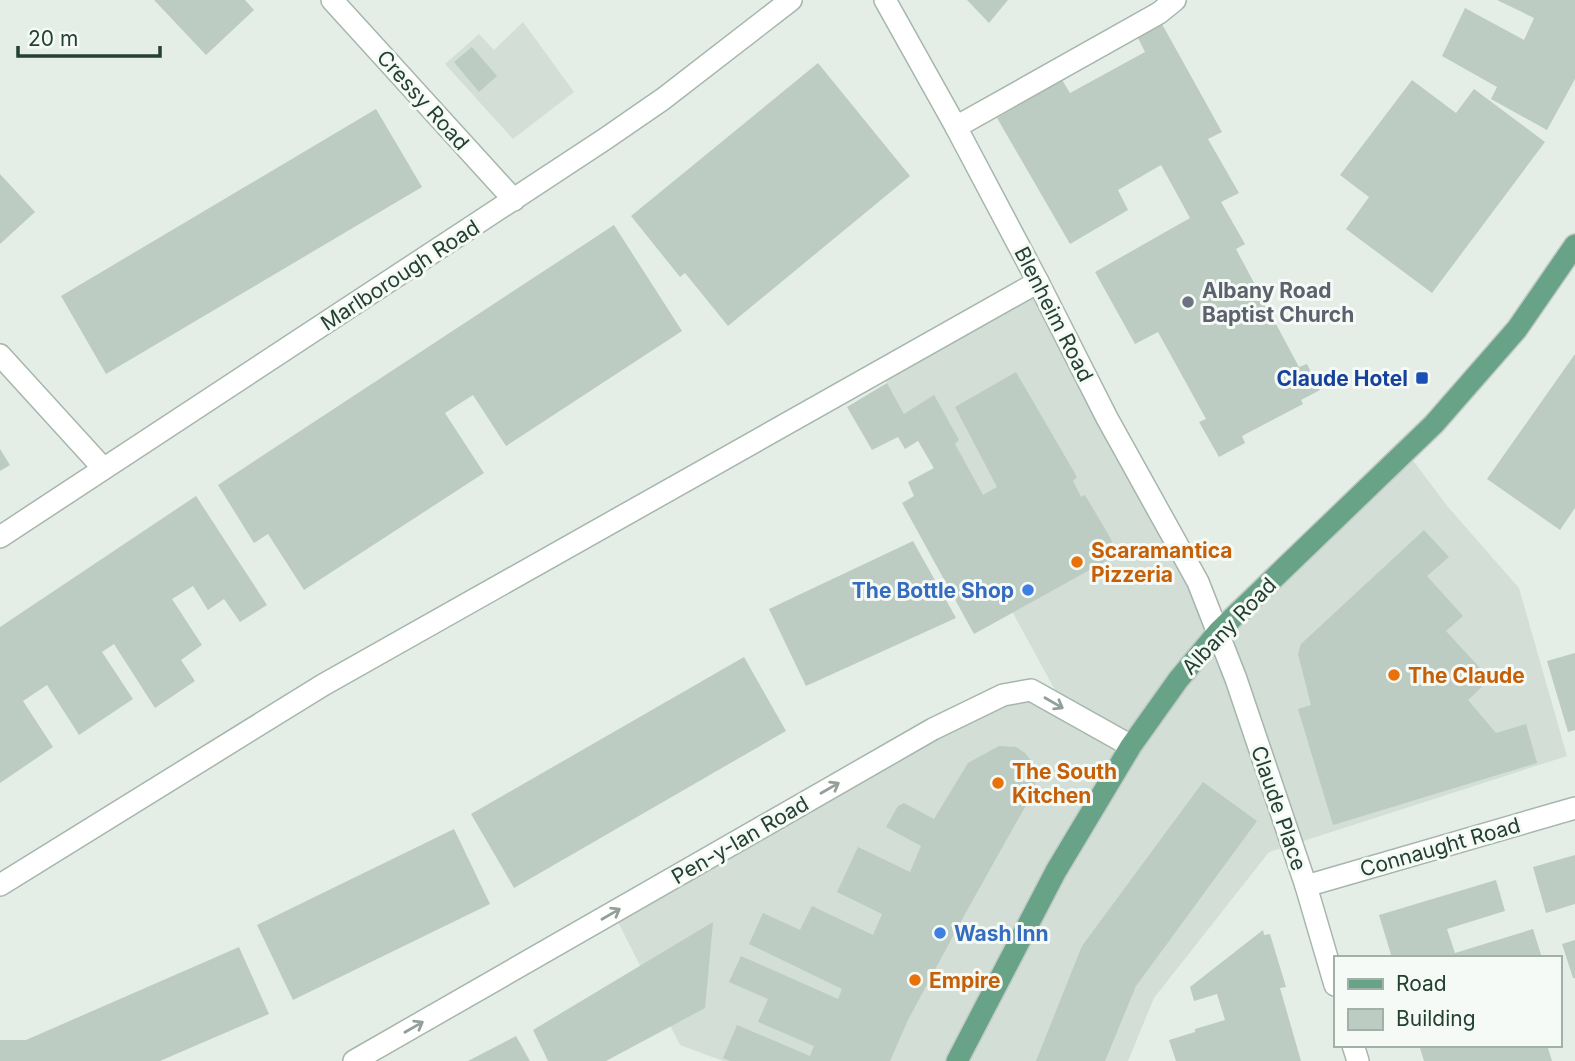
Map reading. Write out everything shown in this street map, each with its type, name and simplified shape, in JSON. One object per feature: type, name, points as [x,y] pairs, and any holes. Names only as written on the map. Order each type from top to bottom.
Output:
[{"type":"main road","name":"Albany Road","points":[[957,1061],[1056,871],[1131,746],[1178,680],[1219,631],[1434,424],[1517,329],[1575,245]]},
{"type":"street","name":"Cressy Road","points":[[332,0],[514,200]]},
{"type":"street","name":"Marlborough Road","points":[[0,537],[514,200],[663,99],[791,0]]},
{"type":"street","name":"Blenheim Road","points":[[885,0],[956,127],[1107,418],[1198,582],[1219,631]]},
{"type":"street","points":[[956,127],[1159,13],[1175,0]]},
{"type":"street","points":[[0,885],[323,685],[1038,282]]},
{"type":"street","points":[[0,355],[103,468]]},
{"type":"street","name":"Claude Place","points":[[1219,631],[1306,886],[1334,982]]},
{"type":"street","name":"Pen-y-lan Road","points":[[355,1061],[933,729],[1003,695],[1031,690],[1131,746]]},
{"type":"street","name":"Connaught Road","points":[[1306,886],[1574,812]]},
{"type":"shaded area","points":[[523,22],[574,92],[513,139],[445,64],[479,34],[494,50]]},
{"type":"shaded area","points":[[1038,282],[1219,631],[1406,451],[1448,507],[1519,588],[1567,756],[1269,852],[1154,998],[1128,1061],[723,1061],[680,1045],[613,912],[933,729],[1031,690],[1066,710],[881,372]]},
{"type":"building","points":[[154,0],[245,0],[254,10],[206,55]]},
{"type":"building","points":[[967,0],[1008,0],[989,23]]},
{"type":"building","points":[[1497,0],[1575,0],[1575,79],[1547,130],[1491,99],[1497,87],[1442,56],[1465,8],[1524,40],[1534,18]]},
{"type":"building","points":[[1162,24],[1222,132],[1208,139],[1239,193],[1221,202],[1245,244],[1236,249],[1299,367],[1307,364],[1320,390],[1301,400],[1303,404],[1242,436],[1245,443],[1219,457],[1199,422],[1206,419],[1158,332],[1135,344],[1095,272],[1190,218],[1161,165],[1118,190],[1128,210],[1070,244],[997,118],[1062,80],[1070,93],[1145,52],[1138,38]]},
{"type":"building","points":[[472,47],[497,76],[479,92],[454,62]]},
{"type":"building","points":[[818,63],[910,176],[728,326],[685,273],[680,277],[631,216]]},
{"type":"building","points":[[1412,80],[1456,113],[1474,89],[1545,142],[1432,293],[1346,229],[1369,197],[1340,175]]},
{"type":"building","points":[[376,109],[422,187],[106,374],[61,296]]},
{"type":"building","points":[[0,174],[35,212],[0,244]]},
{"type":"building","points":[[614,225],[682,331],[506,446],[473,395],[445,413],[484,473],[304,590],[268,534],[254,543],[218,485]]},
{"type":"building","points":[[1575,354],[1575,508],[1560,530],[1487,479]]},
{"type":"building","points":[[1016,372],[1077,477],[1073,481],[1081,497],[1085,495],[1111,539],[1113,557],[974,634],[902,503],[914,496],[908,482],[934,468],[918,441],[905,449],[898,437],[872,450],[847,407],[887,383],[904,414],[934,395],[959,440],[955,444],[983,495],[997,487],[955,407]]},
{"type":"building","points":[[0,449],[10,465],[0,471]]},
{"type":"building","points":[[196,496],[267,605],[240,622],[224,599],[208,610],[193,586],[172,599],[202,645],[181,660],[195,681],[155,708],[114,644],[102,652],[133,699],[79,735],[47,685],[23,701],[53,747],[0,783],[0,627]]},
{"type":"building","name":"The Claude","points":[[1424,530],[1449,557],[1427,576],[1463,616],[1446,631],[1490,679],[1468,700],[1496,733],[1526,724],[1537,763],[1333,825],[1298,709],[1311,705],[1298,654],[1301,644]]},
{"type":"building","points":[[913,541],[956,618],[806,686],[769,609]]},
{"type":"building","points":[[1575,653],[1575,730],[1568,732],[1547,661]]},
{"type":"building","points":[[744,657],[786,731],[514,888],[471,814]]},
{"type":"building","points":[[999,746],[1016,747],[1025,753],[1033,763],[1036,774],[1035,789],[908,1020],[890,1061],[730,1061],[723,1058],[737,1025],[810,1056],[814,1046],[758,1022],[768,999],[729,982],[741,956],[838,999],[842,989],[749,944],[763,913],[800,930],[812,906],[873,935],[882,914],[837,892],[858,847],[910,872],[921,846],[886,827],[898,806],[904,803],[934,819],[968,763]]},
{"type":"building","points":[[1203,782],[1257,821],[1136,986],[1105,1061],[1036,1061],[1082,946]]},
{"type":"building","points":[[454,829],[490,904],[293,1000],[257,925]]},
{"type":"building","points":[[1575,855],[1575,904],[1546,913],[1533,867]]},
{"type":"building","points":[[1496,880],[1505,911],[1447,929],[1455,953],[1533,929],[1541,956],[1391,956],[1379,915]]},
{"type":"building","points":[[713,922],[705,1008],[606,1061],[548,1061],[533,1030]]},
{"type":"building","points":[[1263,930],[1264,935],[1270,934],[1286,987],[1280,988],[1301,1061],[1176,1061],[1169,1040],[1225,1020],[1217,994],[1194,1001],[1190,987]]},
{"type":"building","points":[[1575,940],[1575,978],[1573,978],[1562,944]]},
{"type":"building","points":[[239,947],[269,1014],[160,1061],[0,1061],[0,1040],[26,1040]]},
{"type":"building","points":[[516,1036],[530,1061],[468,1061]]},
{"type":"building","points":[[1420,1047],[1548,1047],[1552,1061],[1424,1061]]},
{"type":"place","name":"Albany Road Baptist Church","points":[[1188,302]]},
{"type":"place","name":"Claude Hotel","points":[[1422,378]]},
{"type":"place","name":"Scaramantica Pizzeria","points":[[1077,562]]},
{"type":"place","name":"The Bottle Shop","points":[[1028,590]]},
{"type":"place","name":"The Claude","points":[[1394,675]]},
{"type":"place","name":"The South Kitchen","points":[[998,783]]},
{"type":"place","name":"Wash Inn","points":[[940,933]]},
{"type":"place","name":"Empire","points":[[915,980]]}]
